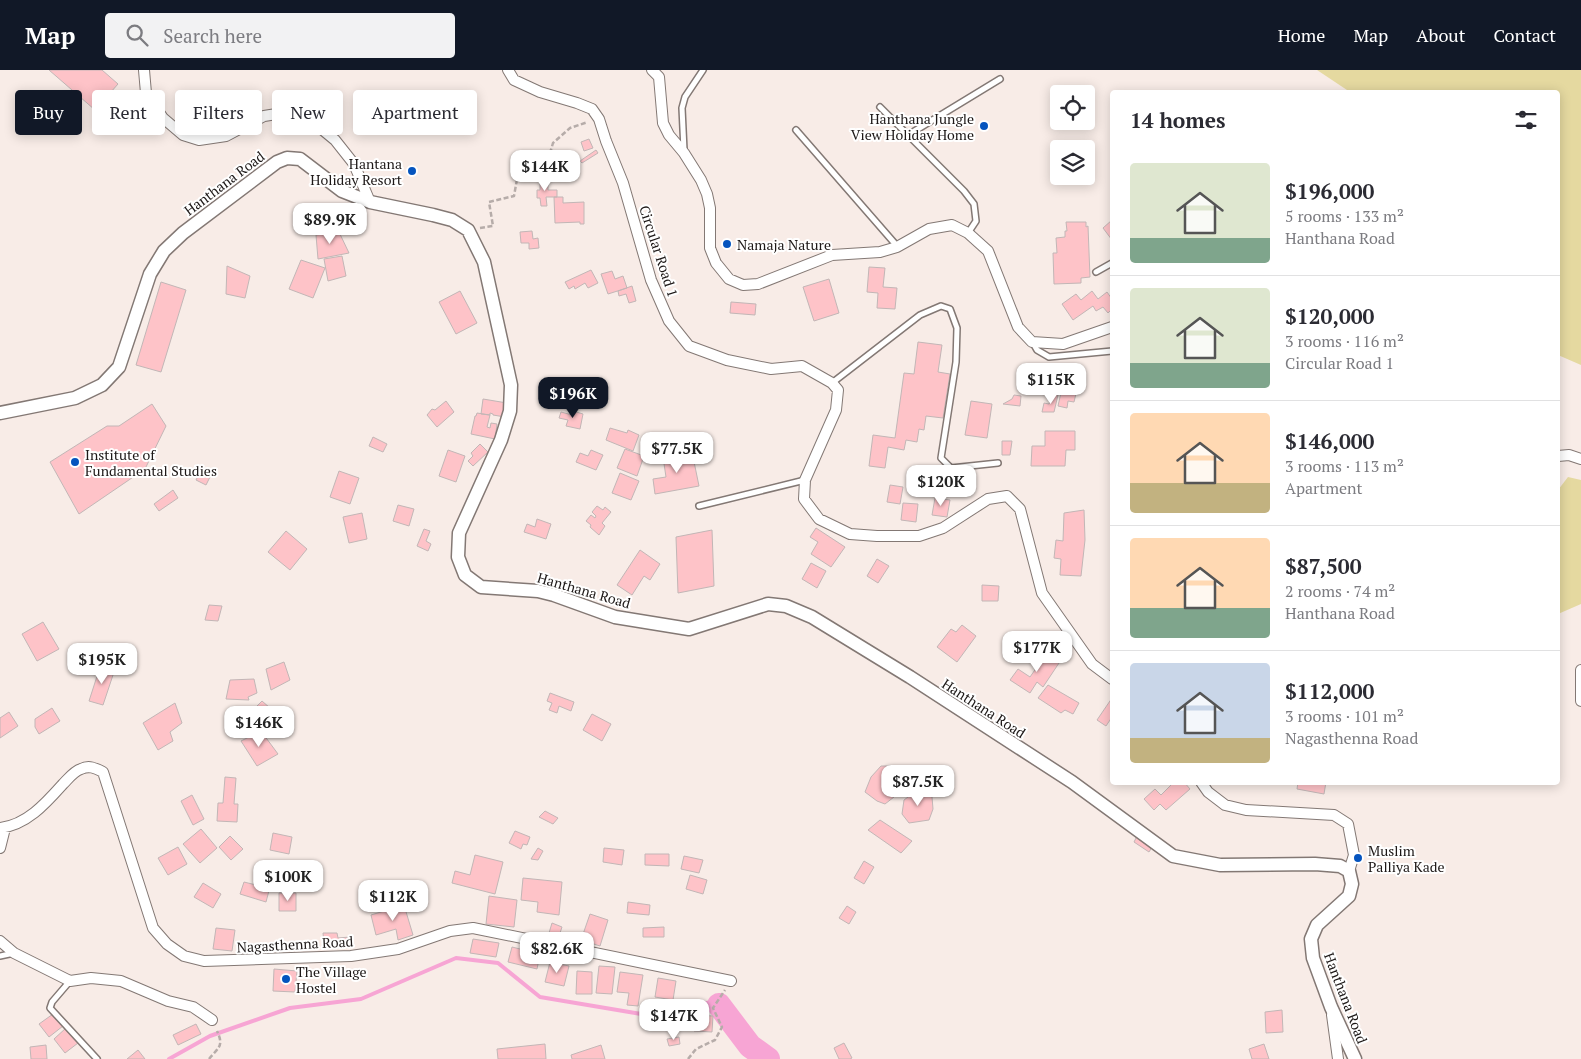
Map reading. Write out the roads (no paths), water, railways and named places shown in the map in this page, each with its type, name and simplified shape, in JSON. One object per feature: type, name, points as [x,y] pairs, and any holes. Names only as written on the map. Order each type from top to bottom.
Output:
[{"type":"street","points":[[144,70],[146,93],[163,118],[183,135],[199,140],[226,136],[264,116],[289,112],[312,121],[335,140],[354,164],[370,202]]},
{"type":"street","name":"Circular Road 1","points":[[508,70],[514,80],[540,92],[592,109],[599,119],[623,184],[651,280],[669,321],[689,346],[727,360],[771,368],[802,366],[832,383]]},
{"type":"street","points":[[652,70],[659,77],[663,123],[669,135],[684,153],[701,180],[707,194],[710,208],[710,248],[716,263],[729,279],[744,285],[758,284],[832,255],[880,252],[897,247],[929,229],[952,225],[968,233],[988,251],[1018,327],[1032,342],[1063,344],[1110,328]]},
{"type":"street","name":"Hanthana Road","points":[[0,413],[75,398],[102,385],[119,367],[150,274],[164,251],[183,233],[277,162],[287,158],[300,159],[342,191],[370,202],[452,220],[468,230],[484,262],[511,385],[510,410],[501,440],[459,533],[458,557],[465,575],[481,587],[538,591],[615,617],[689,629],[768,604],[786,606],[812,617],[1072,782],[1173,856],[1220,866],[1315,864],[1340,866],[1349,871],[1352,884],[1348,896],[1317,925],[1311,938],[1313,958],[1331,1007],[1354,1059]]},
{"type":"street","points":[[832,383],[838,390],[836,410],[805,480],[804,499],[819,519],[850,534],[919,536],[943,528],[988,499],[1007,496],[1020,509],[1042,594],[1092,664],[1110,678]]},
{"type":"street","points":[[1560,456],[1569,455],[1581,459]]},
{"type":"street","points":[[1581,670],[1581,701]]},
{"type":"street","name":"Nagasthenna Road","points":[[3,828],[24,820],[41,809],[71,776],[80,769],[91,766],[103,772],[153,928],[167,944],[184,956],[204,961],[351,956],[398,949],[450,931],[473,928],[731,981]]},
{"type":"street","points":[[1203,785],[1208,792],[1225,805],[1246,810],[1334,815],[1348,824],[1354,855],[1349,871]]},
{"type":"street","points":[[0,848],[3,828]]},
{"type":"street","points":[[0,941],[14,953],[70,981],[91,978],[121,981],[168,1002],[193,1007],[212,1020]]},
{"type":"street","points":[[1331,1007],[1338,1059]]},
{"type":"lane","points":[[684,153],[682,108],[686,97],[703,70]]},
{"type":"lane","points":[[908,135],[1000,79]]},
{"type":"lane","points":[[880,108],[964,191],[974,204],[976,222],[968,233]]},
{"type":"lane","points":[[796,130],[897,247]]},
{"type":"lane","points":[[1096,272],[1110,265]]},
{"type":"lane","points":[[832,383],[920,315],[941,306],[950,309],[957,328],[956,362],[941,458],[951,468],[998,463]]},
{"type":"lane","points":[[1032,342],[1037,350],[1049,357],[1110,351]]},
{"type":"lane","points":[[699,506],[805,480]]},
{"type":"lane","points":[[0,956],[14,953]]},
{"type":"lane","points":[[70,981],[52,1002],[50,1008],[97,1059]]},
{"type":"waterway","points":[[169,1059],[210,1036],[290,1008],[361,999],[456,958],[498,963],[540,997],[653,1016],[711,1002]]},
{"type":"waterway","points":[[719,1005],[750,1046],[768,1059]]},
{"type":"place","name":"Hanthana Jungle View Holiday Home","points":[[984,126]]},
{"type":"place","name":"Hantana Holiday Resort","points":[[412,171]]},
{"type":"place","name":"Namaja Nature","points":[[727,244]]},
{"type":"place","name":"Institute of Fundamental Studies","points":[[75,462]]},
{"type":"place","name":"Muslim Palliya Kade","points":[[1358,858]]},
{"type":"place","name":"The Village Hostel","points":[[286,979]]}]
